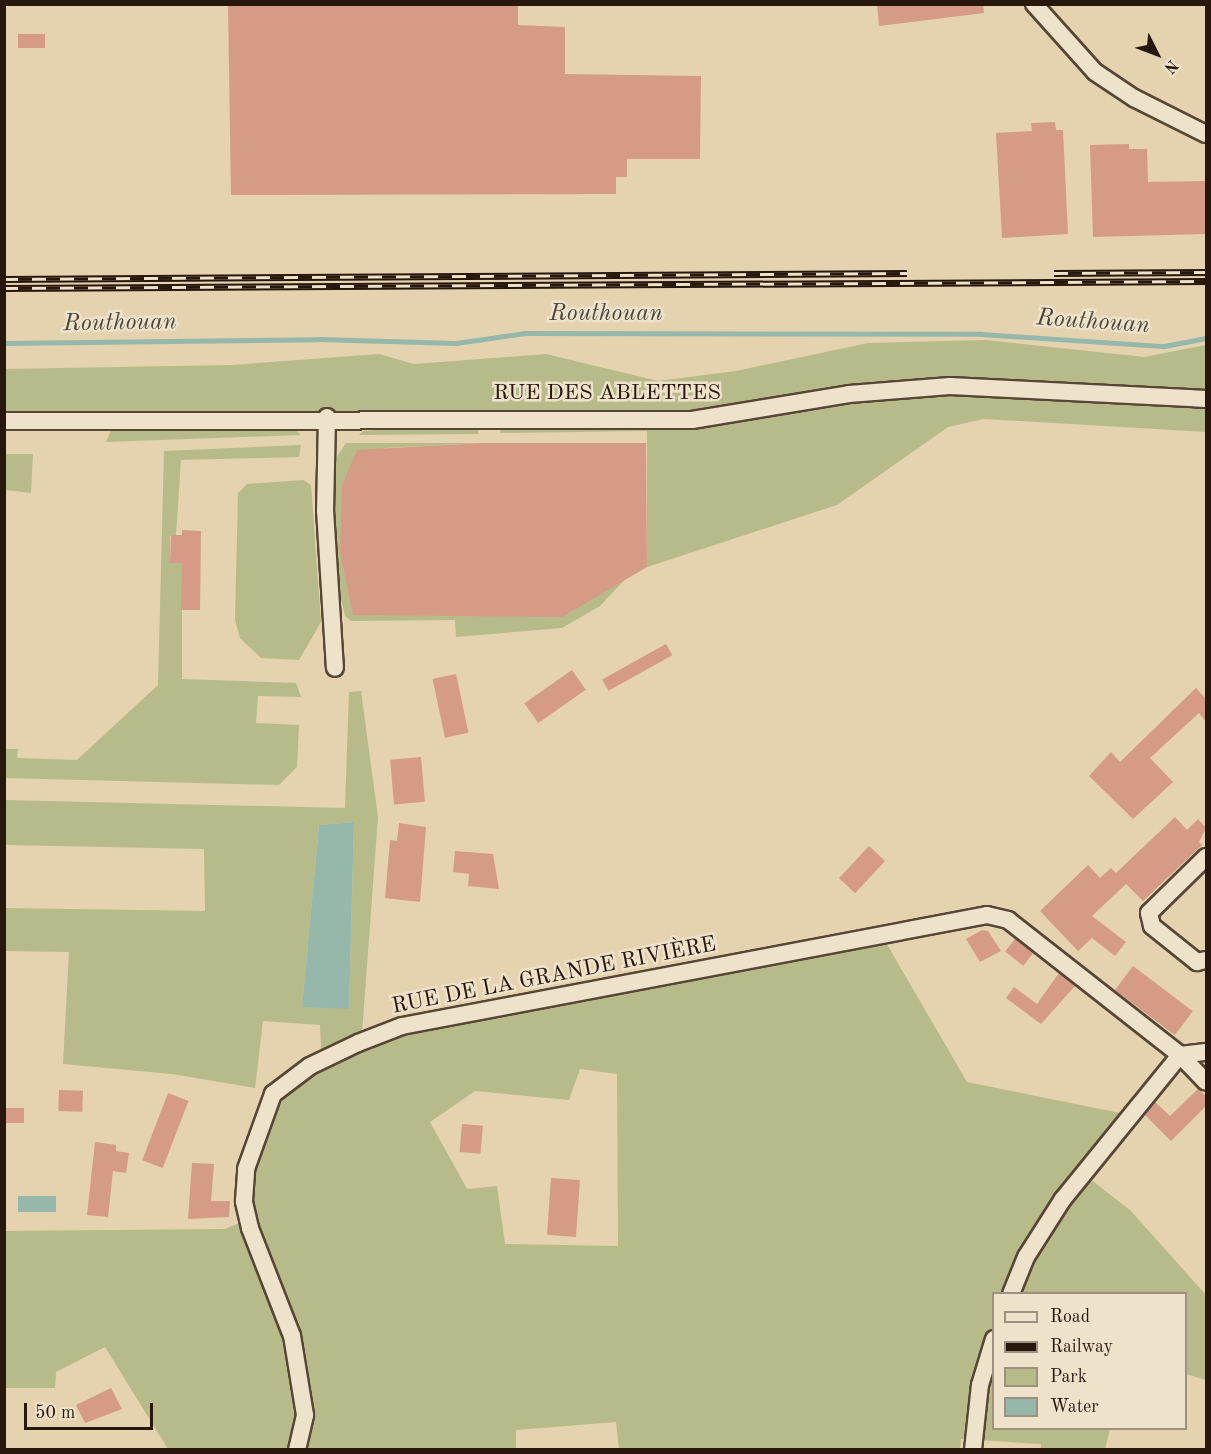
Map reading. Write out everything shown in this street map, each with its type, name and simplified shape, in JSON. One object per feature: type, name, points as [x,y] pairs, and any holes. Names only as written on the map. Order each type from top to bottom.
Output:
[{"type":"street","points":[[1034,4],[1095,72],[1134,98],[1206,134]]},
{"type":"street","name":"RUE DES ABLETTES","points":[[4,421],[327,417],[692,420],[849,394],[950,386],[1206,399]]},
{"type":"street","points":[[327,417],[325,510],[335,668]]},
{"type":"street","points":[[1206,857],[1149,913],[1152,926],[1197,962],[1206,960]]},
{"type":"street","name":"RUE DE LA GRANDE RIVIÈRE","points":[[300,1448],[305,1415],[292,1336],[250,1228],[244,1202],[246,1169],[273,1094],[310,1066],[358,1043],[402,1026],[987,915],[1008,920],[1180,1055],[1206,1082]]},
{"type":"street","points":[[1011,1292],[1026,1257],[1064,1199],[1180,1055],[1206,1052]]},
{"type":"street","points":[[973,1449],[980,1385],[992,1343]]},
{"type":"green space","points":[[986,340],[1144,357],[1206,345],[1206,432],[984,419],[948,427],[837,505],[647,567],[647,431],[500,433],[501,428],[648,412],[5,411],[4,369],[232,365],[379,354],[414,364],[546,354],[658,381],[736,371],[868,343]]},
{"type":"green space","points":[[413,427],[478,427],[478,434],[359,435],[363,431]]},
{"type":"green space","points":[[294,429],[301,435],[106,442],[111,430]]},
{"type":"green space","points":[[346,443],[480,443],[385,448],[369,464],[632,572],[600,606],[562,628],[456,637],[455,620],[351,621],[345,616],[334,569],[332,464]]},
{"type":"green space","points":[[301,445],[299,457],[181,460],[176,535],[170,536],[170,563],[182,563],[182,679],[296,683],[301,697],[258,696],[256,723],[299,725],[297,767],[279,785],[5,778],[5,749],[18,749],[17,758],[77,760],[158,685],[164,451]]},
{"type":"green space","points":[[5,454],[33,454],[31,493],[5,490]]},
{"type":"green space","points":[[303,480],[311,485],[321,622],[299,660],[261,658],[240,638],[235,620],[238,493],[247,484]]},
{"type":"green space","points":[[361,691],[378,817],[362,1033],[560,986],[786,945],[791,962],[885,941],[967,1082],[1120,1113],[1076,1168],[1131,1211],[1206,1295],[1206,1380],[1187,1374],[1187,1292],[992,1292],[992,1430],[1110,1430],[1105,1449],[1049,1450],[1041,1448],[1041,1444],[961,1439],[960,1450],[619,1449],[616,1422],[516,1430],[516,1449],[168,1449],[105,1347],[56,1372],[55,1388],[5,1388],[5,1231],[225,1229],[253,1217],[253,1175],[272,1114],[293,1088],[322,1072],[320,1025],[263,1021],[255,1088],[172,1074],[63,1064],[69,952],[5,951],[5,908],[205,911],[204,849],[5,845],[5,800],[345,808],[349,692]],"holes":[[[354,822],[349,1008],[302,1007],[319,825]],[[580,1069],[617,1074],[618,1246],[505,1244],[497,1186],[467,1189],[430,1122],[475,1091],[569,1100]]]},
{"type":"water","points":[[354,822],[349,1009],[302,1007],[319,825]]},
{"type":"water","points":[[18,1196],[56,1196],[56,1212],[18,1212]]},
{"type":"building","points":[[228,4],[518,4],[518,25],[565,27],[565,74],[701,76],[700,159],[627,159],[627,177],[616,177],[616,194],[231,195]]},
{"type":"building","points":[[877,4],[983,4],[984,13],[879,26]]},
{"type":"building","points":[[18,34],[45,34],[45,48],[18,48]]},
{"type":"building","points":[[1055,122],[1056,130],[1063,130],[1068,234],[1002,238],[996,133],[1032,131],[1031,123]]},
{"type":"building","points":[[1129,144],[1129,149],[1147,149],[1148,182],[1206,181],[1206,234],[1093,237],[1090,145]]},
{"type":"building","points":[[480,443],[646,443],[647,567],[562,617],[353,615],[340,552],[342,485],[357,450]]},
{"type":"building","points":[[182,530],[201,531],[200,610],[181,610],[182,563],[170,563],[171,535],[182,535]]},
{"type":"building","points":[[666,644],[672,655],[608,691],[602,679]]},
{"type":"building","points":[[572,670],[586,690],[538,723],[524,703]]},
{"type":"building","points":[[456,674],[468,733],[445,738],[433,679]]},
{"type":"building","points":[[1196,688],[1206,699],[1206,722],[1199,713],[1150,758],[1173,782],[1133,819],[1089,776],[1111,752],[1120,762]]},
{"type":"building","points":[[421,757],[425,802],[394,805],[390,760]]},
{"type":"building","points":[[1175,817],[1187,830],[1198,819],[1206,828],[1199,842],[1202,845],[1143,901],[1126,884],[1092,916],[1126,942],[1115,956],[1092,938],[1078,951],[1040,911],[1088,865],[1100,878],[1111,868],[1116,873]]},
{"type":"building","points":[[399,823],[426,827],[420,902],[385,898],[390,840],[397,841]]},
{"type":"building","points":[[869,846],[885,861],[855,893],[839,878]]},
{"type":"building","points":[[455,851],[493,854],[499,889],[468,886],[469,874],[453,872]]},
{"type":"building","points":[[982,930],[988,931],[1001,951],[980,962],[966,939]]},
{"type":"building","points":[[1015,939],[1033,953],[1023,966],[1005,952]]},
{"type":"building","points":[[1133,966],[1193,1011],[1175,1035],[1115,990]]},
{"type":"building","points":[[1059,973],[1075,986],[1041,1024],[1006,998],[1014,987],[1037,1004]]},
{"type":"building","points":[[1198,1089],[1206,1096],[1206,1106],[1171,1141],[1145,1115],[1155,1102],[1170,1116]]},
{"type":"building","points":[[59,1090],[83,1091],[82,1112],[58,1111]]},
{"type":"building","points":[[168,1093],[189,1101],[163,1168],[142,1160]]},
{"type":"building","points":[[4,1108],[24,1108],[24,1123],[4,1123]]},
{"type":"building","points":[[462,1124],[483,1126],[480,1154],[460,1152]]},
{"type":"building","points":[[95,1142],[116,1145],[116,1151],[129,1153],[126,1173],[113,1171],[108,1217],[87,1215]]},
{"type":"building","points":[[192,1163],[214,1164],[211,1201],[230,1201],[229,1217],[188,1219]]},
{"type":"building","points":[[551,1178],[580,1180],[576,1237],[547,1235]]},
{"type":"building","points":[[111,1388],[122,1409],[85,1423],[76,1405]]},
{"type":"waterway","name":"Routhouan","points":[[4,343],[319,339],[456,343],[525,333],[981,334],[1164,346],[1206,338]]},
{"type":"railway","points":[[1054,273],[1206,272]]},
{"type":"railway","points":[[4,279],[907,273]]},
{"type":"railway","points":[[4,288],[1206,281]]}]
